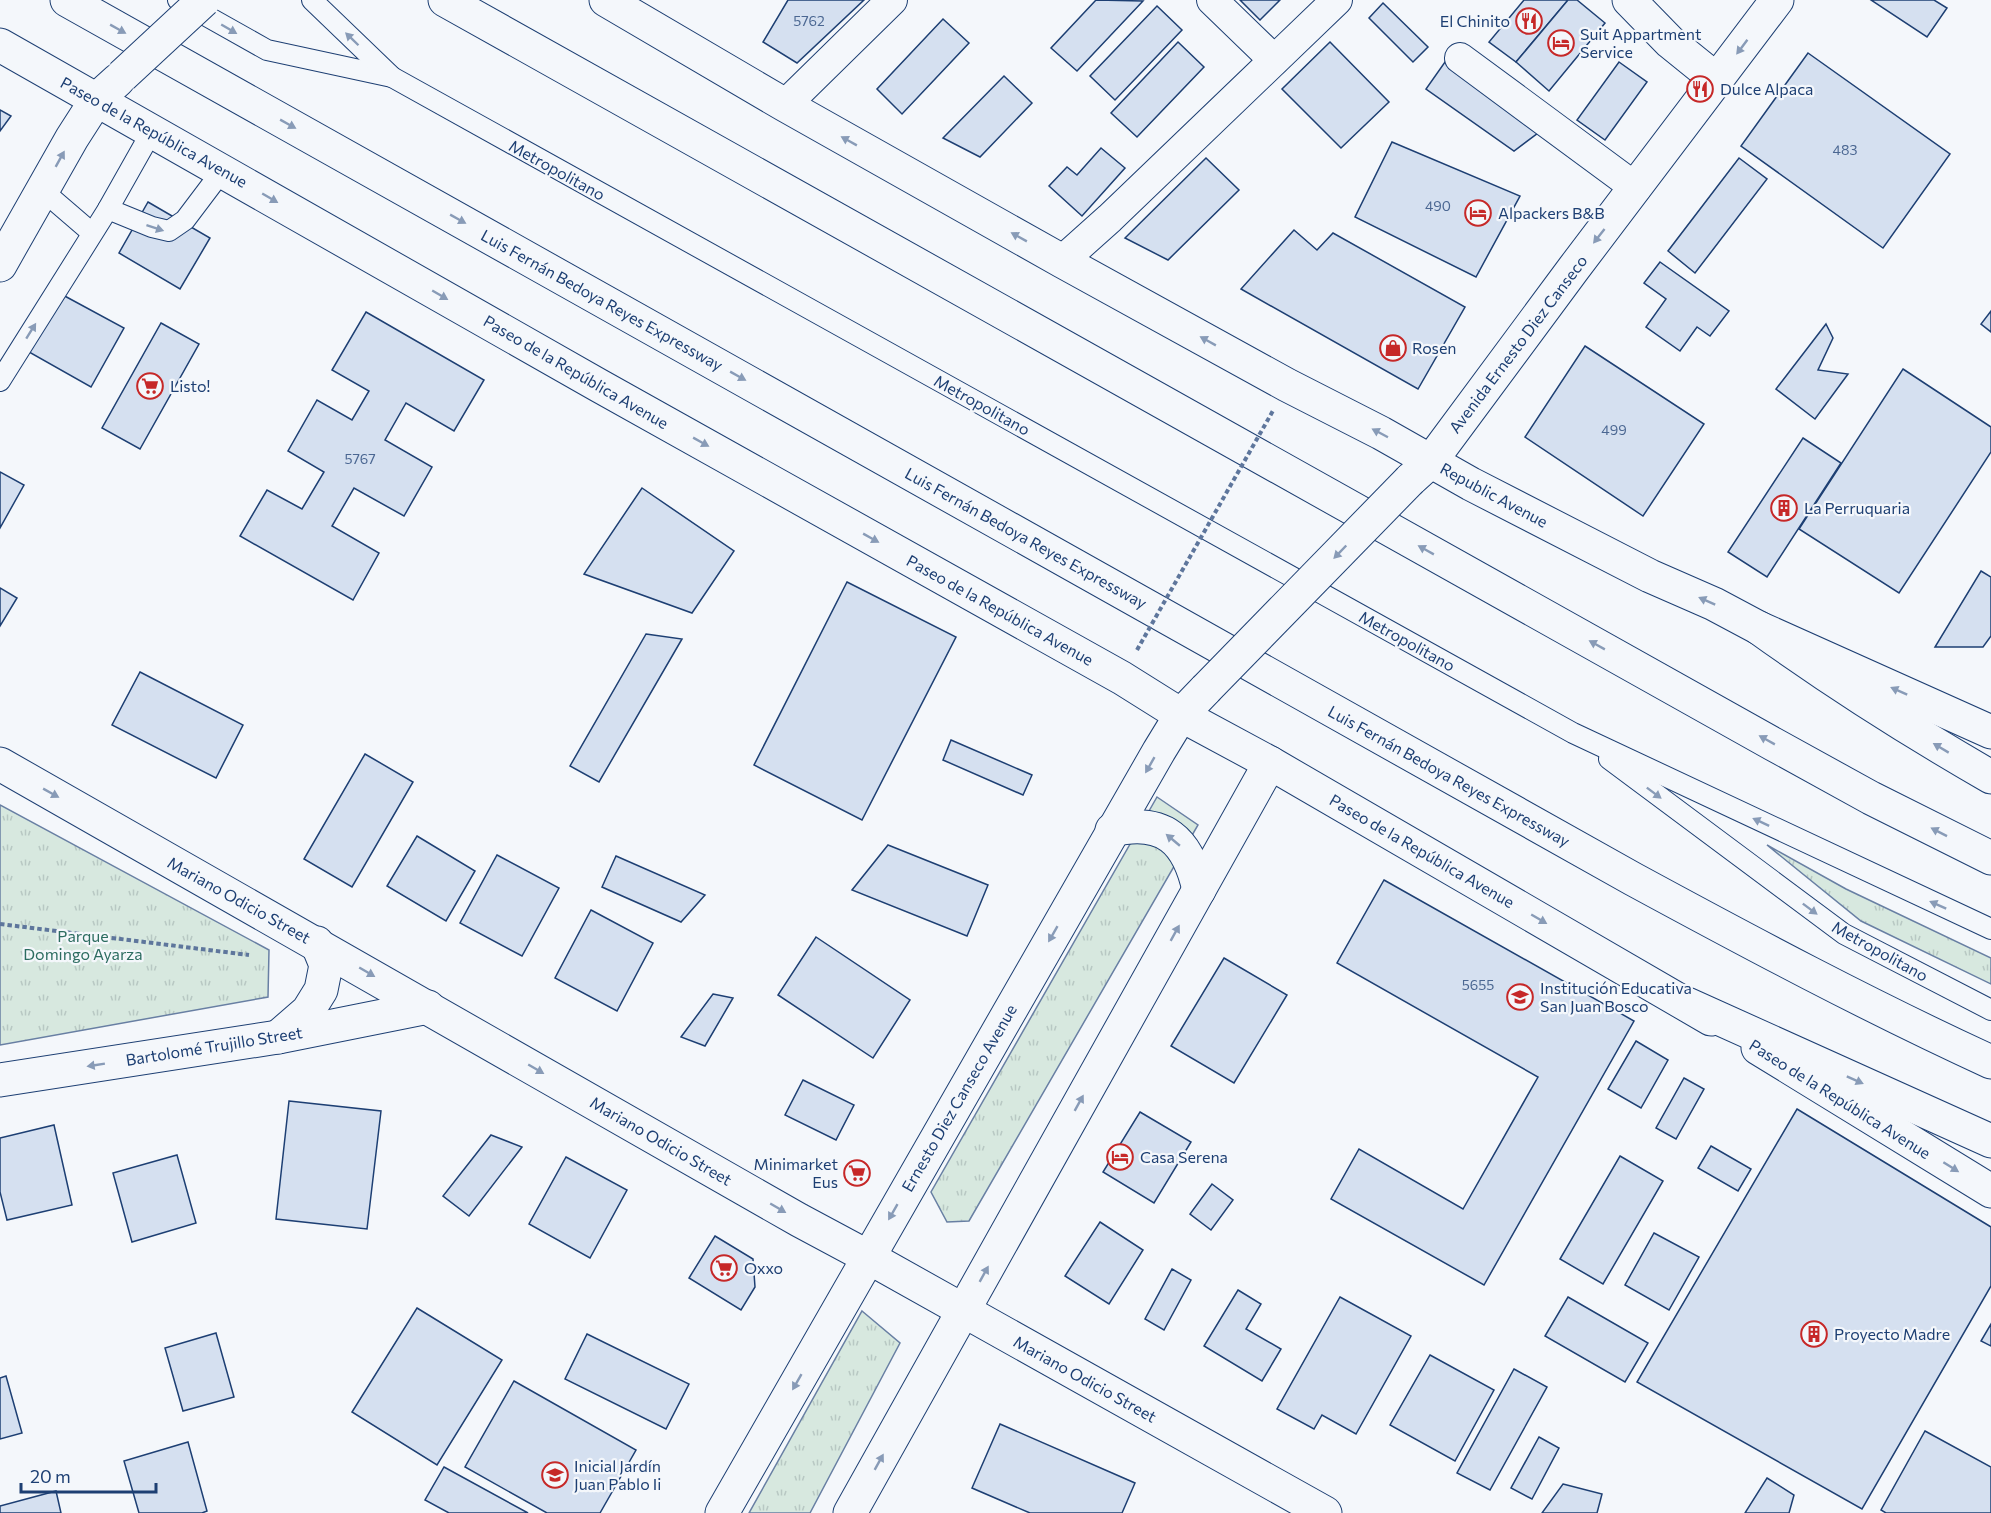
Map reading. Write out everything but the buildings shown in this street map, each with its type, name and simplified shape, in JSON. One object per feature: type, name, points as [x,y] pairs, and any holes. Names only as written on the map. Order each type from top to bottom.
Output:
[{"type":"main road","name":"Luis Fernán Bedoya Reyes Expressway","points":[[67,0],[1643,884],[1848,993],[1991,1062]]},
{"type":"main road","points":[[0,265],[72,138],[97,99],[204,0]]},
{"type":"main road","points":[[445,0],[1871,798],[1991,858]]},
{"type":"main road","points":[[606,0],[785,105],[1287,385],[1420,471],[1471,484],[1650,576],[1989,729]]},
{"type":"main road","points":[[1629,0],[1670,42],[1717,80]]},
{"type":"main road","name":"Avenida Ernesto Diez Canseco","points":[[1206,689],[1420,471],[1777,0]]},
{"type":"main road","name":"Paseo de la República Avenue","points":[[0,45],[588,379],[1122,678],[1181,715],[1270,763],[1687,1004],[1991,1191]]},
{"type":"main road","points":[[1759,627],[1818,671],[1883,713],[1991,777]]},
{"type":"main road","name":"Ernesto Diez Canseco Avenue","points":[[722,1513],[1112,830],[1181,715],[1206,689]]},
{"type":"main road","points":[[850,1513],[1270,763]]},
{"type":"main road","name":"Mariano Odicio Street","points":[[0,764],[778,1209],[1325,1513]]},
{"type":"main road","points":[[1112,830],[1132,826],[1152,827],[1170,836],[1184,850],[1194,868],[1199,890]]},
{"type":"main road","points":[[278,1037],[308,1011],[321,990],[326,965],[316,944]]},
{"type":"main road","points":[[1687,1004],[1991,1141]]},
{"type":"main road","name":"Bartolomé Trujillo Street","points":[[0,1080],[278,1037],[428,1007]]},
{"type":"street","points":[[785,105],[892,0]]},
{"type":"street","points":[[1212,0],[1274,60]]},
{"type":"street","points":[[1062,261],[1110,218],[1337,0]]},
{"type":"street","points":[[1460,58],[1636,188]]},
{"type":"lane","name":"Metropolitano","points":[[178,0],[267,50],[392,77]]},
{"type":"lane","name":"Metropolitano","points":[[312,0],[392,77],[1573,733],[1991,929]]},
{"type":"lane","points":[[0,381],[108,209],[152,131]]},
{"type":"lane","points":[[108,209],[152,227],[169,231],[185,220],[222,171]]},
{"type":"lane","points":[[42,190],[92,233]]},
{"type":"lane","name":"Metropolitano","points":[[1573,733],[1844,934],[1991,1010]]},
{"type":"path","points":[[1137,650],[1274,409]]},
{"type":"path","points":[[0,924],[256,956]]},
{"type":"green space","points":[[1157,797],[1198,825],[969,1221],[947,1222],[931,1192]]},
{"type":"green space","name":"Parque Domingo Ayarza","points":[[0,805],[269,950],[268,997],[0,1045]]},
{"type":"green space","points":[[1767,845],[1846,889],[1991,958],[1991,984],[1861,921]]},
{"type":"green space","points":[[862,1311],[900,1343],[810,1513],[749,1513]]},
{"type":"place","name":"El Chinito","points":[[1529,21]]},
{"type":"place","name":"Suit Appartment Service","points":[[1561,43]]},
{"type":"place","name":"Dulce Alpaca","points":[[1700,89]]},
{"type":"place","name":"Alpackers B&B","points":[[1478,213]]},
{"type":"place","name":"Rosen","points":[[1393,348]]},
{"type":"place","name":"Listo!","points":[[150,386]]},
{"type":"place","name":"La Perruquaria","points":[[1784,508]]},
{"type":"place","name":"Institución Educativa San Juan Bosco","points":[[1520,997]]},
{"type":"place","name":"Casa Serena","points":[[1120,1157]]},
{"type":"place","name":"Minimarket Eus","points":[[857,1173]]},
{"type":"place","name":"Oxxo","points":[[724,1268]]},
{"type":"place","name":"Proyecto Madre","points":[[1814,1334]]},
{"type":"place","name":"Inicial Jardín Juan Pablo Ii","points":[[555,1475]]}]
